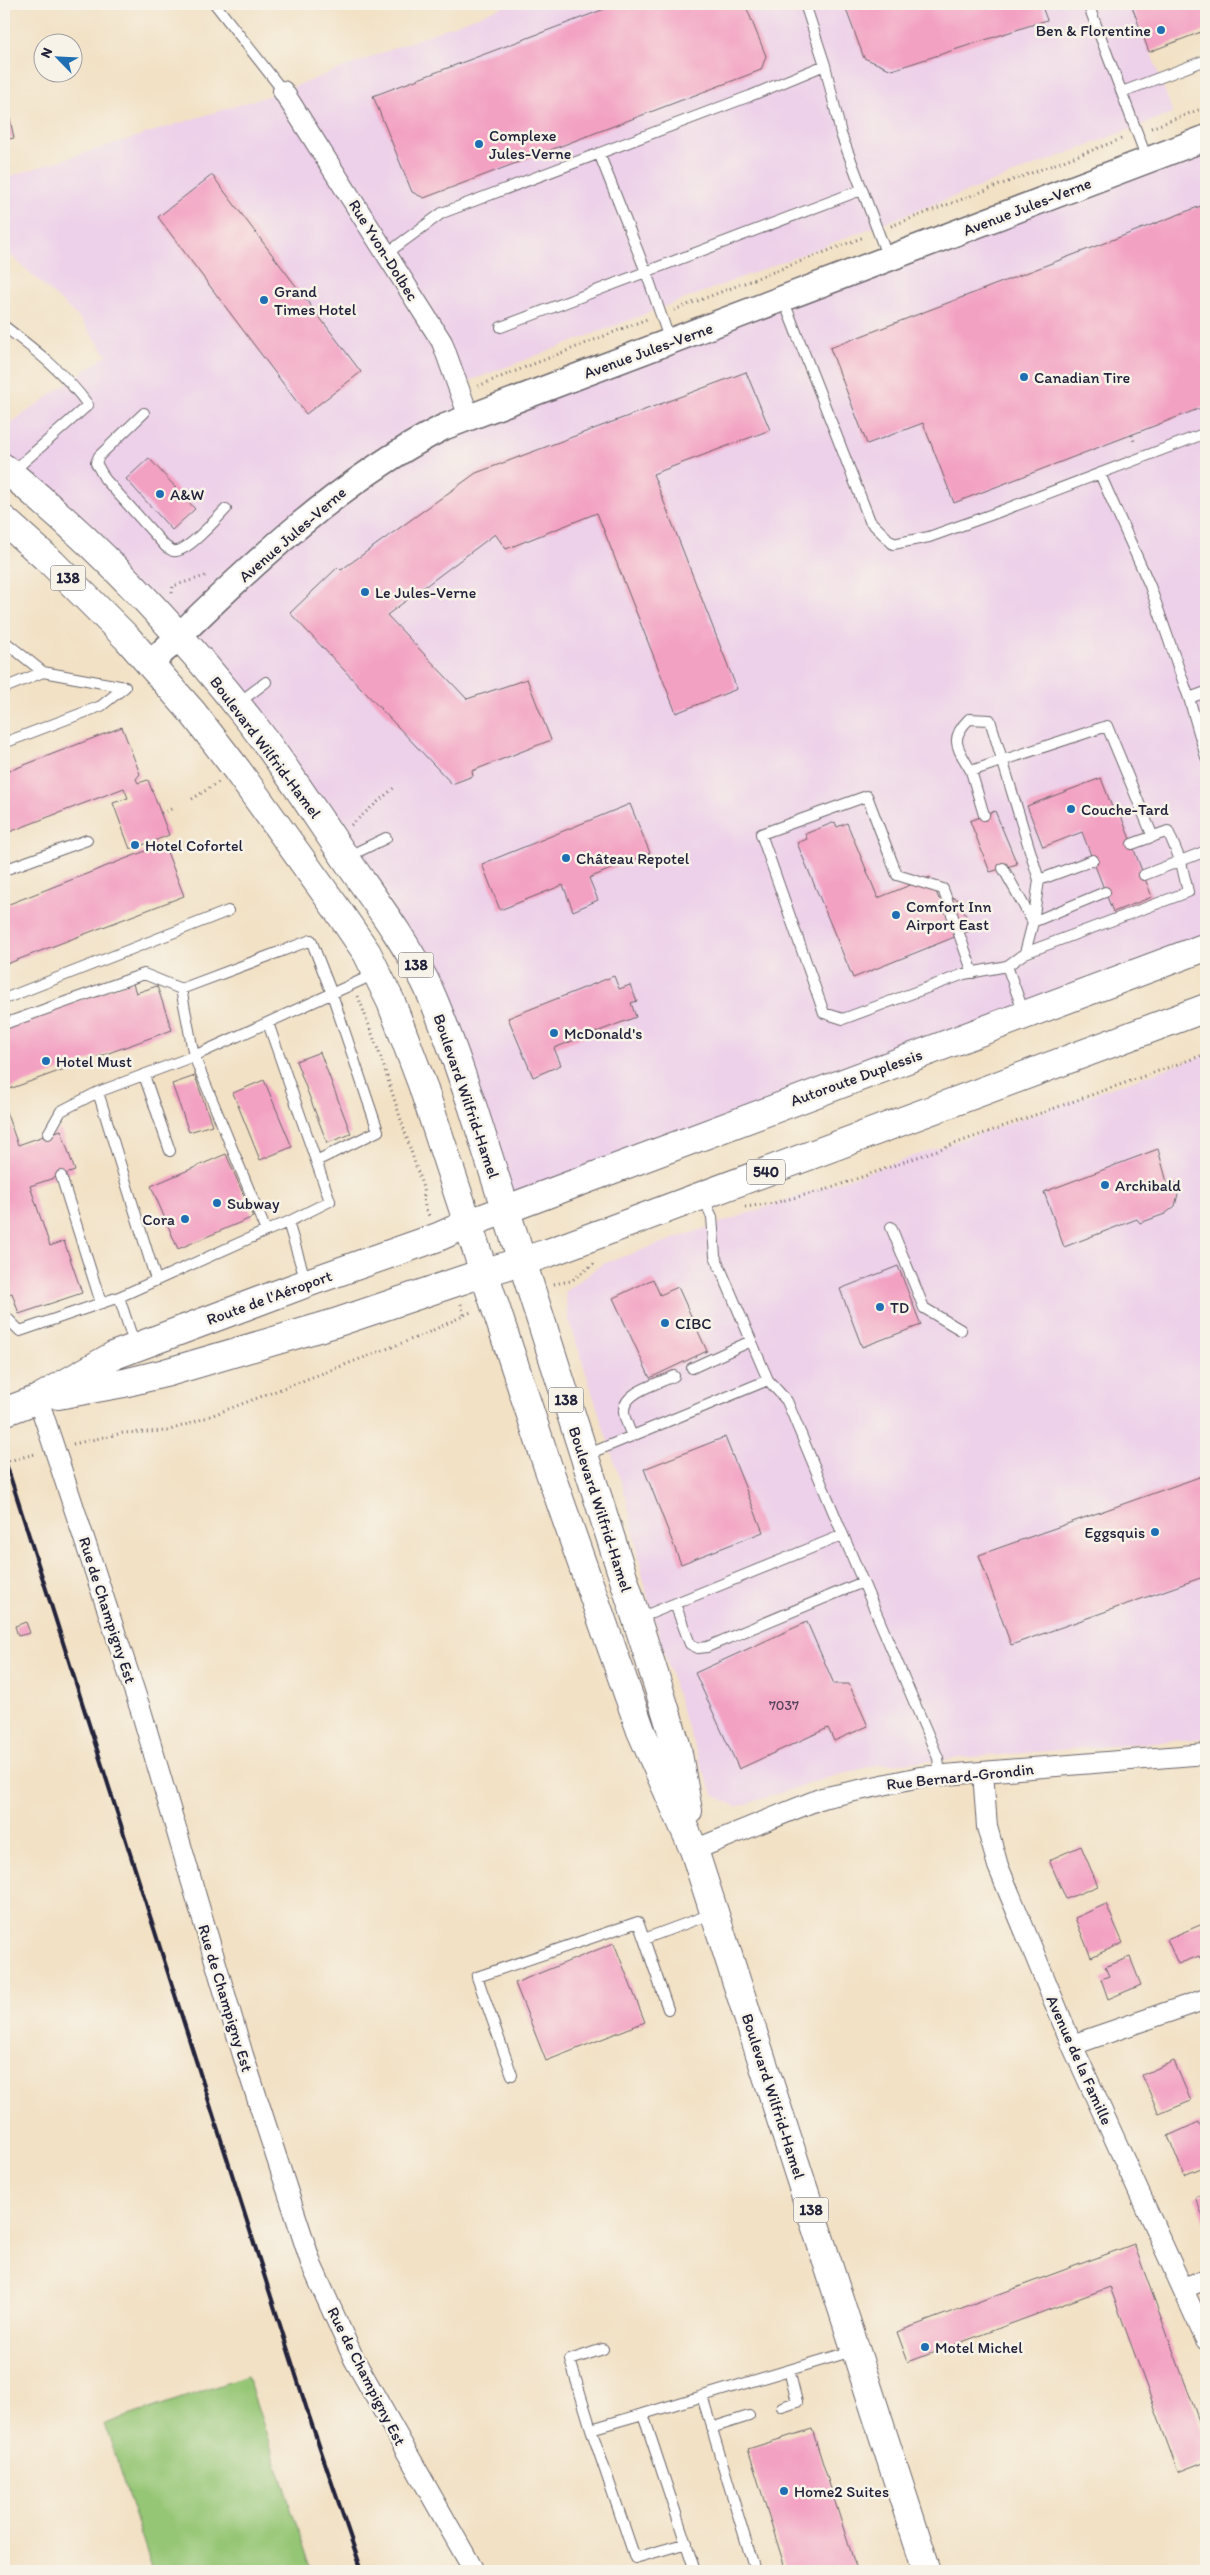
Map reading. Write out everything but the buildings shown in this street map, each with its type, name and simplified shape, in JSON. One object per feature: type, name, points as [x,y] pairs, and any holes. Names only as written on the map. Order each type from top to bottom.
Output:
[{"type":"main road","name":"Boulevard Wilfrid-Hamel","points":[[7,471],[95,550],[178,637],[236,704],[271,749],[391,924],[425,983],[448,1035],[506,1210],[677,1748],[694,1850]]},
{"type":"main road","name":"Boulevard Wilfrid-Hamel","points":[[4,520],[52,563],[151,663],[237,770],[339,912],[378,973],[401,1024],[548,1468],[641,1731],[694,1850],[857,2349],[927,2571]]},
{"type":"main road","name":"Autoroute Duplessis","points":[[506,1210],[1206,947]]},
{"type":"main road","name":"540","points":[[522,1261],[1206,1008]]},
{"type":"main road","name":"Route de l'Aéroport","points":[[4,1412],[38,1399],[115,1355],[307,1283],[438,1237],[506,1210]]},
{"type":"main road","name":"Route de l'Aéroport","points":[[38,1399],[124,1383],[165,1373],[335,1324],[522,1261]]},
{"type":"street","name":"Rue Yvon-Dolbec","points":[[283,91],[442,342],[469,417]]},
{"type":"street","name":"Avenue Jules-Verne","points":[[151,663],[336,494],[402,450],[444,427],[1206,138]]},
{"type":"street","name":"Rue de Champigny Est","points":[[38,1399],[142,1714],[243,2055],[312,2266],[354,2359],[474,2571]]},
{"type":"street","name":"Rue Bernard-Grondin","points":[[694,1850],[822,1798],[886,1783],[940,1775],[1206,1754]]},
{"type":"street","name":"Avenue de la Famille","points":[[983,1772],[987,1827],[998,1866],[1072,2045],[1206,2340]]},
{"type":"street","points":[[1072,2045],[1206,1999]]},
{"type":"street","points":[[1184,2288],[1206,2279]]},
{"type":"lane","points":[[215,4],[283,91]]},
{"type":"lane","points":[[805,4],[825,65],[841,134],[888,259]]},
{"type":"lane","points":[[1088,4],[1148,160]]},
{"type":"lane","points":[[1122,92],[1206,60]]},
{"type":"lane","points":[[386,254],[442,213],[825,65]]},
{"type":"lane","points":[[599,153],[646,272],[671,342]]},
{"type":"lane","points":[[501,327],[861,190]]},
{"type":"lane","points":[[783,299],[870,521],[893,544],[928,536],[1100,474],[1206,433]]},
{"type":"lane","points":[[4,326],[55,366],[75,386],[88,405],[7,471]]},
{"type":"lane","points":[[144,413],[99,456],[96,463],[105,479],[166,547],[174,551],[182,550],[190,544],[226,509]]},
{"type":"lane","points":[[1100,474],[1150,586],[1189,698],[1206,757]]},
{"type":"lane","points":[[4,641],[43,672],[125,687],[101,706],[4,743]]},
{"type":"lane","points":[[4,688],[43,672]]},
{"type":"lane","points":[[236,704],[266,682]]},
{"type":"lane","points":[[1189,698],[1206,693]]},
{"type":"lane","points":[[984,815],[971,771],[956,744],[958,729],[969,719],[990,720],[1039,880],[1033,922],[1025,953]]},
{"type":"lane","points":[[971,771],[1004,762],[1107,726],[1153,837]]},
{"type":"lane","points":[[972,973],[942,889],[897,875],[867,796],[761,834],[824,1013],[843,1020],[964,974],[972,973],[1007,966],[1025,953],[1188,892],[1180,862],[1168,831],[1132,844]]},
{"type":"lane","points":[[339,849],[386,838]]},
{"type":"lane","points":[[4,870],[87,840]]},
{"type":"lane","points":[[1144,875],[1206,851]]},
{"type":"lane","points":[[1039,880],[1093,860]]},
{"type":"lane","points":[[1003,868],[1033,922]]},
{"type":"lane","points":[[1033,922],[1105,892]]},
{"type":"lane","points":[[4,998],[228,911]]},
{"type":"lane","points":[[4,1024],[144,974],[180,989],[311,940],[332,994],[378,1131],[316,1161]]},
{"type":"lane","points":[[1007,966],[1025,1014]]},
{"type":"lane","points":[[48,1134],[60,1111],[98,1092],[194,1056],[378,973]]},
{"type":"lane","points":[[180,989],[194,1056],[266,1231]]},
{"type":"lane","points":[[4,1315],[20,1330],[119,1297],[288,1222],[330,1201],[268,1022]]},
{"type":"lane","points":[[144,1075],[170,1151]]},
{"type":"lane","points":[[98,1092],[156,1280]]},
{"type":"lane","points":[[61,1176],[101,1303]]},
{"type":"lane","points":[[702,1196],[712,1217],[715,1256],[768,1380],[787,1401],[938,1758],[940,1775]]},
{"type":"lane","points":[[288,1222],[307,1283]]},
{"type":"lane","points":[[891,1227],[924,1308],[961,1330]]},
{"type":"lane","points":[[119,1297],[135,1347]]},
{"type":"lane","points":[[692,1368],[751,1341]]},
{"type":"lane","points":[[632,1436],[624,1411],[626,1404],[632,1396],[674,1376]]},
{"type":"lane","points":[[583,1456],[768,1380]]},
{"type":"lane","points":[[636,1620],[843,1535]]},
{"type":"lane","points":[[675,1604],[690,1644],[698,1648],[708,1647],[864,1582]]},
{"type":"lane","points":[[644,1939],[715,1913]]},
{"type":"lane","points":[[512,2075],[477,1977],[638,1922],[668,2009]]},
{"type":"lane","points":[[603,2349],[570,2360],[591,2429],[635,2558],[687,2543]]},
{"type":"lane","points":[[591,2429],[857,2349]]},
{"type":"lane","points":[[782,2406],[797,2402],[789,2370]]},
{"type":"lane","points":[[702,2396],[755,2571]]},
{"type":"lane","points":[[644,2414],[695,2571]]},
{"type":"lane","points":[[711,2428],[749,2416]]},
{"type":"path","points":[[1152,127],[1206,106]]},
{"type":"path","points":[[890,226],[1120,139]]},
{"type":"path","points":[[673,310],[863,237]]},
{"type":"path","points":[[483,383],[648,319]]},
{"type":"path","points":[[192,799],[222,780]]},
{"type":"path","points":[[339,849],[396,786]]},
{"type":"path","points":[[160,813],[174,808]]},
{"type":"path","points":[[740,1208],[774,1203],[828,1189],[1206,1054]]},
{"type":"path","points":[[4,1462],[123,1432],[167,1431],[423,1335],[464,1315]]},
{"type":"shaded area","points":[[509,4],[1133,4],[1173,113],[459,385],[469,416],[1206,138],[1206,947],[505,1210],[444,1026],[271,749],[4,468],[4,428],[107,355],[79,318],[4,249],[4,178],[283,91]]},
{"type":"shaded area","points":[[1206,1055],[1206,1738],[876,1765],[820,1780],[737,1807],[714,1795],[683,1715],[646,1591],[627,1501],[568,1317],[565,1292],[602,1264]]},
{"type":"green space","points":[[247,2376],[312,2571],[153,2571],[105,2424]]},
{"type":"railway","points":[[4,1457],[308,2413],[362,2571]]},
{"type":"place","name":"Ben & Florentine","points":[[1161,30]]},
{"type":"place","name":"Complexe Jules-Verne","points":[[479,144]]},
{"type":"place","name":"Grand Times Hotel","points":[[264,300]]},
{"type":"place","name":"Canadian Tire","points":[[1024,377]]},
{"type":"place","name":"A&W","points":[[160,494]]},
{"type":"place","name":"Le Jules-Verne","points":[[365,592]]},
{"type":"place","name":"Couche-Tard","points":[[1071,809]]},
{"type":"place","name":"Hotel Cofortel","points":[[135,845]]},
{"type":"place","name":"Château Repotel","points":[[566,858]]},
{"type":"place","name":"Comfort Inn Airport East","points":[[896,915]]},
{"type":"place","name":"McDonald's","points":[[554,1033]]},
{"type":"place","name":"Hotel Must","points":[[46,1061]]},
{"type":"place","name":"Archibald","points":[[1105,1185]]},
{"type":"place","name":"Subway","points":[[217,1203]]},
{"type":"place","name":"Cora","points":[[185,1219]]},
{"type":"place","name":"TD","points":[[880,1307]]},
{"type":"place","name":"CIBC","points":[[665,1323]]},
{"type":"place","name":"Eggsquis","points":[[1155,1532]]},
{"type":"place","name":"Motel Michel","points":[[925,2347]]},
{"type":"place","name":"Home2 Suites","points":[[784,2491]]}]
